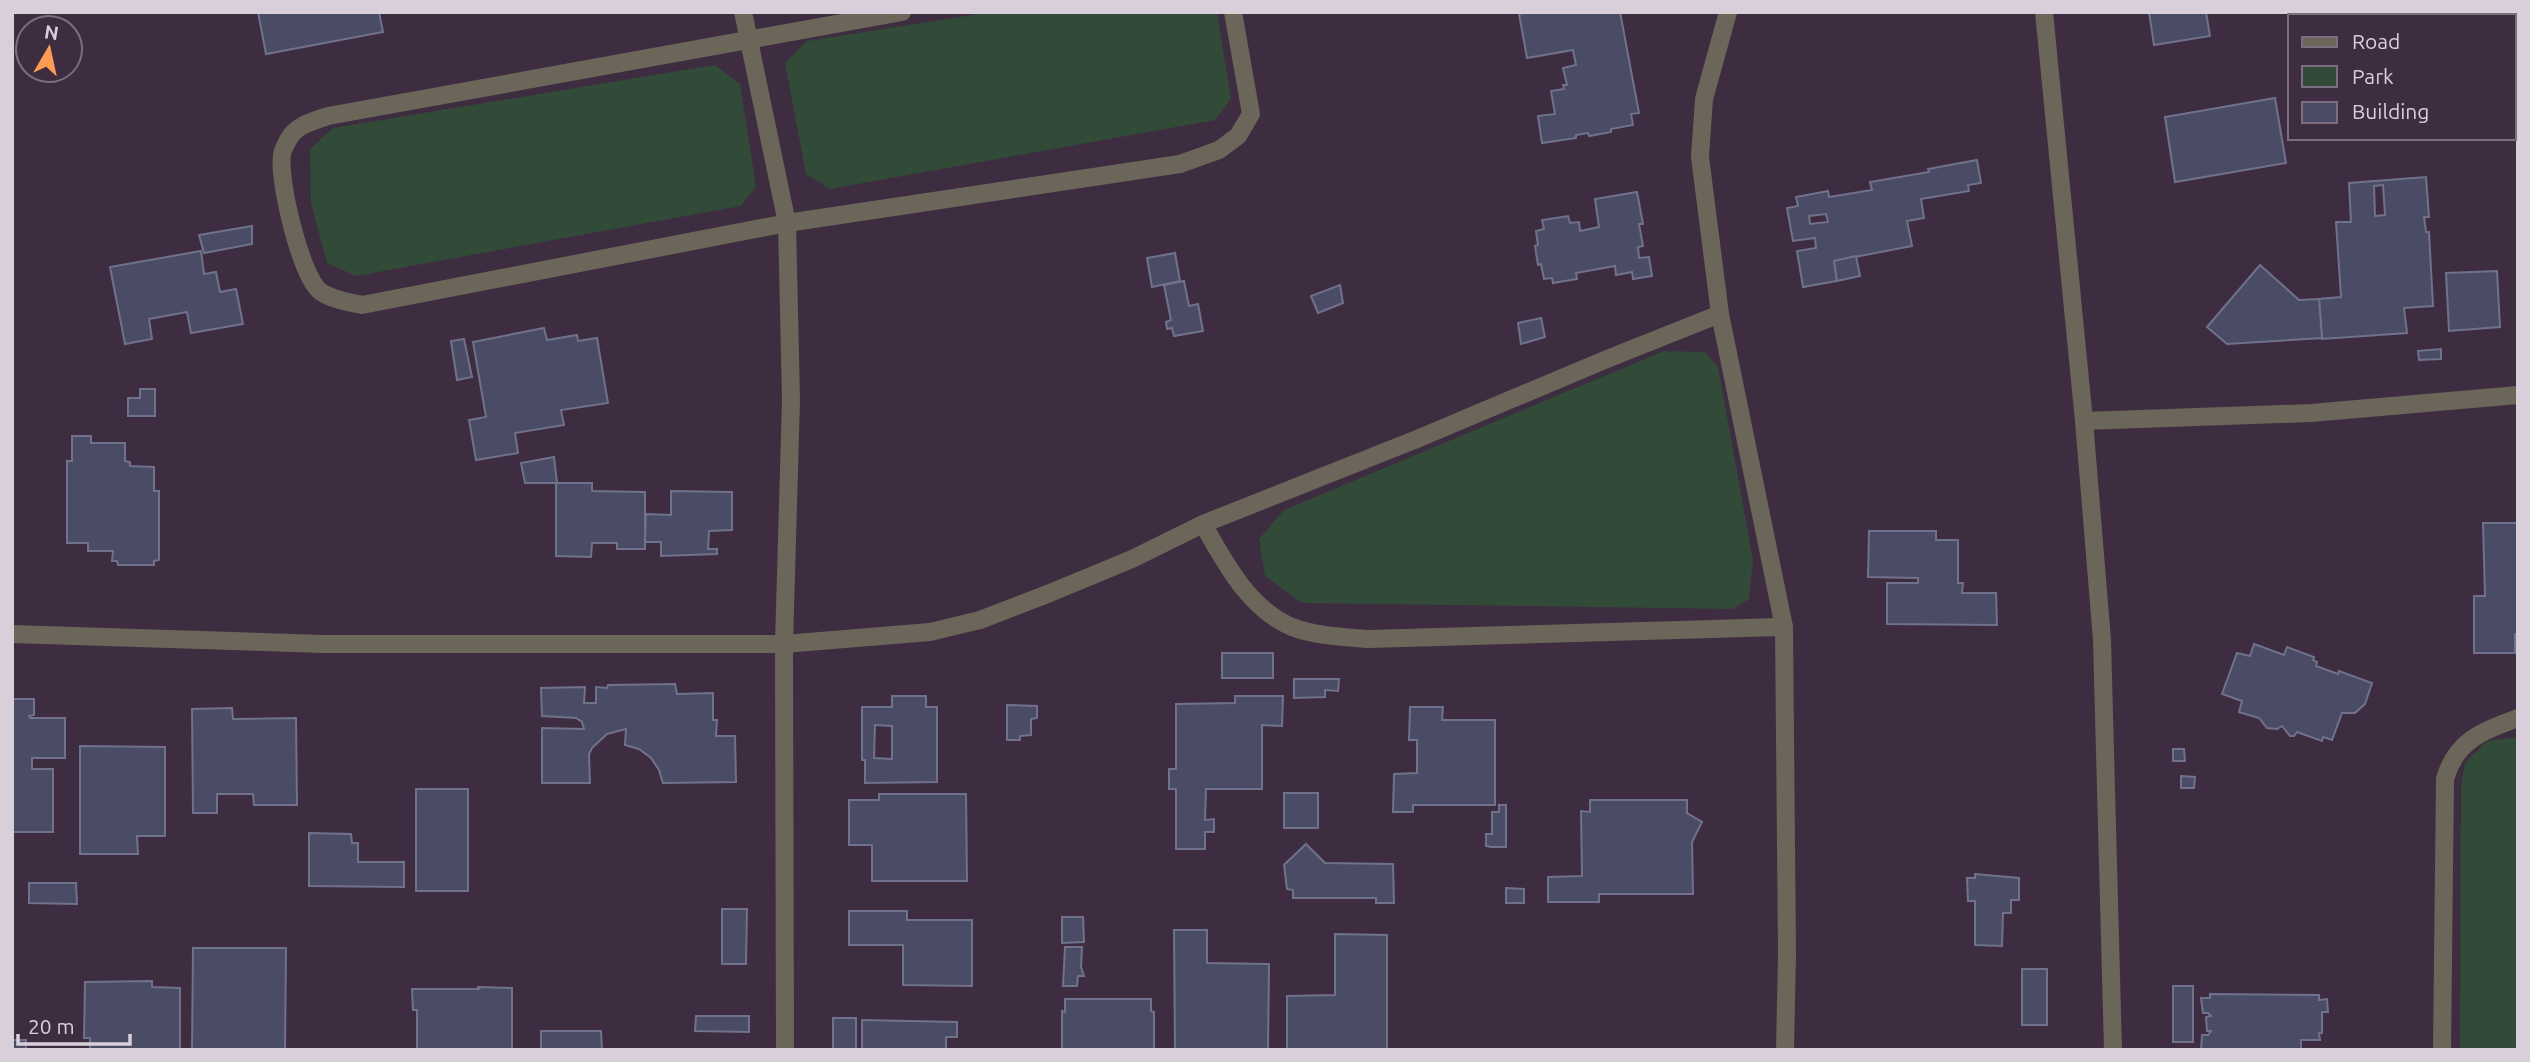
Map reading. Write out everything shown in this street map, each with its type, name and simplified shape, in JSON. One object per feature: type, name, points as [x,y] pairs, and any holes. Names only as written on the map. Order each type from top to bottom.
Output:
[{"type":"street","points":[[743,12],[787,223],[791,400],[784,644],[785,1050]]},
{"type":"street","points":[[902,12],[328,116],[300,126],[289,137],[282,155],[289,215],[304,265],[319,291],[340,301],[362,305],[787,223],[1180,164],[1219,150],[1238,136],[1251,114],[1233,12]]},
{"type":"street","points":[[1728,12],[1703,99],[1700,158],[1720,314],[1784,627],[1787,954],[1785,1050]]},
{"type":"street","points":[[2043,12],[2084,421],[2102,640],[2113,1050]]},
{"type":"street","points":[[12,634],[323,644],[784,644],[930,632],[980,620],[1132,559],[1203,524],[1418,439],[1720,314]]},
{"type":"street","points":[[2084,421],[2311,413],[2518,395]]},
{"type":"street","points":[[1203,524],[1224,561],[1263,610],[1292,627],[1324,635],[1368,639],[1784,627]]},
{"type":"street","points":[[2442,1050],[2445,779],[2450,761],[2458,750],[2485,730],[2518,718]]},
{"type":"green space","points":[[991,12],[1217,12],[1231,99],[1215,120],[830,189],[806,174],[785,63],[807,41]]},
{"type":"green space","points":[[715,65],[740,84],[756,186],[741,206],[356,276],[327,263],[311,203],[310,149],[333,128]]},
{"type":"green space","points":[[1664,351],[1705,352],[1718,367],[1753,560],[1749,599],[1733,609],[1302,603],[1265,576],[1259,539],[1284,510]]},
{"type":"green space","points":[[2518,737],[2518,1050],[2460,1050],[2461,785],[2465,763],[2487,741]]},
{"type":"building","points":[[258,12],[379,12],[383,32],[266,54]]},
{"type":"building","points":[[1620,12],[1639,113],[1631,114],[1633,125],[1611,129],[1611,132],[1589,136],[1588,133],[1576,135],[1576,138],[1542,143],[1538,116],[1555,114],[1551,91],[1564,89],[1563,85],[1567,85],[1563,68],[1576,65],[1573,50],[1527,58],[1519,14]]},
{"type":"building","points":[[2149,12],[2206,12],[2210,36],[2154,45]]},
{"type":"building","points":[[2275,98],[2286,163],[2175,182],[2165,117]]},
{"type":"building","points":[[1977,160],[1981,183],[1968,185],[1969,191],[1921,199],[1924,218],[1907,221],[1912,246],[1834,261],[1837,281],[1803,287],[1797,251],[1816,248],[1815,238],[1793,241],[1787,208],[1798,206],[1796,197],[1828,191],[1829,197],[1872,190],[1870,182],[1929,172],[1928,169]],"holes":[[[1826,214],[1828,222],[1810,224],[1809,216]]]},
{"type":"building","points":[[2426,177],[2429,217],[2424,217],[2426,232],[2429,232],[2433,306],[2404,308],[2407,333],[2322,339],[2319,299],[2341,297],[2336,222],[2351,222],[2349,183]],"holes":[[[2383,185],[2385,215],[2375,216],[2374,186]]]},
{"type":"building","points":[[1637,192],[1643,224],[1639,224],[1643,246],[1638,247],[1639,258],[1649,257],[1652,276],[1633,279],[1632,272],[1616,275],[1615,266],[1576,273],[1577,279],[1553,283],[1552,278],[1544,279],[1541,264],[1538,265],[1535,246],[1538,245],[1536,231],[1544,229],[1542,220],[1568,216],[1570,223],[1579,222],[1580,231],[1599,227],[1595,199]]},
{"type":"building","points":[[252,226],[252,244],[204,253],[199,235]]},
{"type":"building","points":[[201,251],[204,274],[216,272],[220,292],[236,289],[243,324],[191,333],[187,312],[149,319],[152,339],[125,344],[110,267]]},
{"type":"building","points":[[1175,253],[1180,281],[1152,287],[1147,258]]},
{"type":"building","points":[[1856,256],[1860,276],[1837,281],[1834,261]]},
{"type":"building","points":[[2260,265],[2299,300],[2319,299],[2322,338],[2227,344],[2207,327]]},
{"type":"building","points":[[2497,271],[2500,327],[2449,331],[2446,273]]},
{"type":"building","points":[[1184,281],[1189,306],[1198,304],[1203,331],[1174,336],[1172,328],[1167,329],[1166,322],[1171,320],[1164,285]]},
{"type":"building","points":[[1340,285],[1343,303],[1318,313],[1311,296]]},
{"type":"building","points":[[1541,318],[1545,337],[1521,344],[1518,323]]},
{"type":"building","points":[[544,328],[547,340],[577,335],[578,341],[597,338],[608,403],[561,410],[564,425],[515,433],[518,453],[476,460],[469,420],[486,417],[473,342]]},
{"type":"building","points":[[464,339],[472,377],[457,380],[451,341]]},
{"type":"building","points":[[2441,349],[2441,359],[2419,360],[2418,351]]},
{"type":"building","points":[[140,389],[155,389],[155,416],[128,416],[128,398],[140,398]]},
{"type":"building","points":[[72,436],[91,436],[91,443],[125,443],[125,461],[130,462],[130,466],[154,467],[154,491],[159,491],[159,560],[154,561],[154,565],[118,565],[117,561],[112,561],[113,551],[88,551],[88,543],[67,543],[67,461],[72,461]]},
{"type":"building","points":[[554,457],[557,483],[525,483],[521,463]]},
{"type":"building","points":[[556,483],[592,483],[592,491],[645,492],[645,549],[617,549],[617,543],[592,543],[591,557],[556,556]]},
{"type":"building","points":[[671,491],[732,492],[732,530],[709,531],[708,549],[717,549],[717,554],[661,556],[661,542],[645,542],[646,514],[671,515]]},
{"type":"building","points":[[2483,523],[2518,523],[2518,634],[2515,634],[2515,653],[2474,653],[2474,596],[2485,596]]},
{"type":"building","points":[[1869,531],[1936,531],[1936,540],[1958,540],[1958,583],[1963,583],[1962,593],[1996,593],[1997,625],[1887,624],[1887,583],[1918,583],[1918,578],[1868,577]]},
{"type":"building","points":[[2254,644],[2284,655],[2287,647],[2314,657],[2316,666],[2372,683],[2365,704],[2355,713],[2342,713],[2332,740],[2323,737],[2322,741],[2297,732],[2290,736],[2282,726],[2277,729],[2267,728],[2259,718],[2239,712],[2242,701],[2222,694],[2237,653],[2250,656]]},
{"type":"building","points":[[1222,653],[1273,653],[1273,678],[1222,678]]},
{"type":"building","points":[[1294,679],[1339,679],[1338,691],[1325,690],[1325,697],[1294,698]]},
{"type":"building","points":[[675,684],[677,694],[713,693],[713,720],[717,720],[716,736],[735,736],[736,782],[663,783],[651,758],[639,749],[625,745],[626,729],[607,734],[592,748],[589,754],[590,783],[542,783],[542,728],[584,729],[582,722],[576,718],[542,716],[541,688],[585,687],[584,703],[596,703],[596,687]]},
{"type":"building","points":[[892,696],[926,696],[926,707],[937,707],[937,782],[865,783],[862,707],[892,707]],"holes":[[[875,725],[892,726],[892,759],[874,758]]]},
{"type":"building","points":[[1235,696],[1283,696],[1282,726],[1262,725],[1262,789],[1206,789],[1205,820],[1214,819],[1214,832],[1205,832],[1205,849],[1176,849],[1176,789],[1169,789],[1169,769],[1176,769],[1176,704],[1235,703]]},
{"type":"building","points":[[12,699],[34,699],[34,715],[29,716],[30,718],[65,718],[65,758],[32,758],[32,769],[53,769],[53,832],[12,832]]},
{"type":"building","points":[[1007,705],[1037,706],[1037,718],[1031,719],[1031,735],[1020,736],[1020,740],[1007,740]]},
{"type":"building","points":[[1410,707],[1443,707],[1442,720],[1495,720],[1495,805],[1413,805],[1413,812],[1393,812],[1394,774],[1417,773],[1417,740],[1409,740]]},
{"type":"building","points":[[232,708],[233,719],[296,718],[297,805],[254,805],[253,794],[217,794],[217,813],[193,813],[192,709]]},
{"type":"building","points":[[80,746],[165,747],[165,836],[137,836],[138,854],[80,854]]},
{"type":"building","points":[[2173,749],[2184,749],[2185,761],[2173,761]]},
{"type":"building","points":[[2181,776],[2195,777],[2194,788],[2181,788]]},
{"type":"building","points":[[416,789],[468,789],[468,891],[416,891]]},
{"type":"building","points":[[1284,793],[1318,793],[1318,828],[1284,828]]},
{"type":"building","points":[[879,794],[966,794],[967,881],[872,881],[872,845],[849,845],[849,800],[879,800]]},
{"type":"building","points":[[1590,800],[1687,800],[1687,813],[1702,822],[1692,842],[1693,894],[1599,894],[1599,902],[1548,902],[1548,877],[1582,876],[1581,811],[1590,812]]},
{"type":"building","points":[[1499,805],[1506,805],[1506,847],[1486,846],[1486,834],[1492,834],[1492,812],[1499,812]]},
{"type":"building","points":[[309,833],[351,834],[352,843],[358,843],[358,862],[404,862],[404,887],[309,886]]},
{"type":"building","points":[[1306,844],[1325,863],[1393,864],[1394,903],[1376,903],[1376,898],[1293,898],[1293,890],[1287,889],[1284,865]]},
{"type":"building","points":[[1975,874],[2019,878],[2019,900],[2011,900],[2011,913],[2003,913],[2002,946],[1975,945],[1975,901],[1968,901],[1967,878],[1975,878]]},
{"type":"building","points":[[29,883],[76,883],[77,904],[29,903]]},
{"type":"building","points":[[1506,888],[1524,889],[1524,903],[1506,903]]},
{"type":"building","points":[[722,909],[747,909],[746,964],[722,964]]},
{"type":"building","points":[[849,911],[907,911],[907,920],[972,920],[972,986],[903,985],[903,945],[849,945]]},
{"type":"building","points":[[1062,917],[1083,917],[1084,942],[1062,943]]},
{"type":"building","points":[[1174,930],[1207,930],[1207,963],[1269,964],[1268,1050],[1175,1050]]},
{"type":"building","points":[[1335,934],[1387,935],[1387,1050],[1287,1050],[1287,996],[1335,995]]},
{"type":"building","points":[[1065,947],[1082,947],[1081,967],[1084,976],[1078,976],[1077,986],[1063,986]]},
{"type":"building","points":[[193,948],[286,948],[285,1050],[192,1050]]},
{"type":"building","points":[[2022,969],[2047,969],[2047,1025],[2022,1025]]},
{"type":"building","points":[[152,981],[152,987],[180,988],[180,1049],[90,1049],[90,1038],[84,1038],[85,982]]},
{"type":"building","points":[[2173,986],[2193,986],[2193,1042],[2173,1042]]},
{"type":"building","points":[[478,987],[512,988],[512,1050],[417,1050],[417,1010],[413,1010],[412,989],[479,989]]},
{"type":"building","points":[[2210,994],[2319,995],[2319,1000],[2327,999],[2328,1012],[2322,1012],[2320,1040],[2301,1040],[2301,1050],[2201,1050],[2202,1035],[2208,1035],[2211,1031],[2207,1031],[2206,1017],[2211,1016],[2203,1013],[2201,998],[2210,998]]},
{"type":"building","points":[[1065,999],[1151,999],[1151,1011],[1154,1012],[1154,1050],[1062,1050],[1062,1011],[1065,1012]]},
{"type":"building","points":[[696,1016],[749,1016],[749,1032],[695,1031]]},
{"type":"building","points":[[833,1018],[856,1018],[856,1050],[833,1050]]},
{"type":"building","points":[[862,1020],[957,1022],[957,1037],[946,1037],[946,1050],[862,1050]]},
{"type":"building","points":[[541,1031],[601,1031],[602,1050],[541,1050]]},
{"type":"building","points":[[12,1040],[26,1040],[26,1050],[12,1050]]}]
